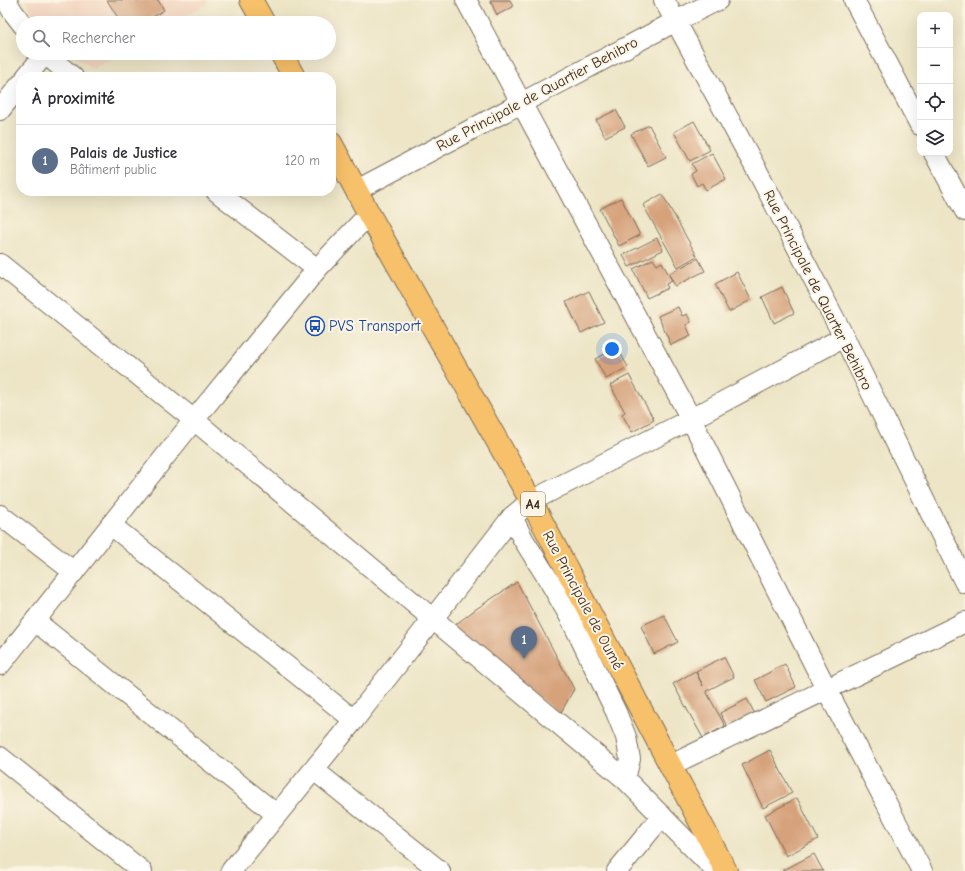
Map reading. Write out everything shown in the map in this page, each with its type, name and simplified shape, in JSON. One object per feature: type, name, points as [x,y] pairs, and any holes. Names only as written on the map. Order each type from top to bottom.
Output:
[{"type":"main road","points":[[251,0],[260,16]]},
{"type":"main road","points":[[285,60],[291,72]]},
{"type":"main road","name":"Rue Principale de Oumé","points":[[336,152],[369,214],[531,501],[726,871]]},
{"type":"street","points":[[6,0],[16,16]]},
{"type":"street","points":[[466,0],[691,419],[828,690],[922,871]]},
{"type":"street","name":"Rue Principale de Quarter Behibro","points":[[664,0],[761,178],[844,337],[965,583]]},
{"type":"street","name":"Rue Principale de Quartier Behibro","points":[[357,190],[718,0]]},
{"type":"street","points":[[854,0],[917,120]]},
{"type":"street","points":[[30,72],[39,60]]},
{"type":"street","points":[[52,60],[67,72]]},
{"type":"street","points":[[0,110],[16,90]]},
{"type":"street","points":[[936,156],[965,211]]},
{"type":"street","points":[[222,196],[317,269]]},
{"type":"street","points":[[0,666],[194,420],[317,269],[369,214]]},
{"type":"street","points":[[0,264],[194,420],[625,779],[716,871]]},
{"type":"street","points":[[231,871],[354,720],[512,517],[531,501],[691,419],[844,337]]},
{"type":"street","points":[[0,515],[74,572]]},
{"type":"street","points":[[512,517],[523,539],[570,617],[616,712],[626,737],[630,759],[625,779]]},
{"type":"street","points":[[111,525],[354,720]]},
{"type":"street","points":[[35,621],[276,814]]},
{"type":"street","points":[[671,765],[828,690],[965,622]]},
{"type":"street","points":[[0,757],[142,871]]},
{"type":"street","points":[[314,770],[440,871]]},
{"type":"street","points":[[617,871],[662,816]]},
{"type":"shaded area","points":[[26,0],[206,0],[208,3],[185,16],[35,16]]},
{"type":"shaded area","points":[[81,60],[109,60],[93,69]]},
{"type":"building","points":[[107,0],[158,0],[164,10],[154,16],[117,16]]},
{"type":"building","points":[[490,0],[510,0],[513,7],[497,15]]},
{"type":"building","points":[[616,110],[625,127],[605,137],[596,120]]},
{"type":"building","points":[[694,121],[710,150],[690,161],[674,132]]},
{"type":"building","points":[[649,125],[666,157],[648,166],[631,134]]},
{"type":"building","points":[[712,153],[726,179],[706,190],[702,183],[697,186],[691,174],[696,171],[692,164]]},
{"type":"building","points":[[662,194],[697,256],[678,267],[643,205]]},
{"type":"building","points":[[621,198],[640,235],[619,246],[600,209]]},
{"type":"building","points":[[657,238],[663,250],[629,267],[623,255]]},
{"type":"building","points":[[698,258],[705,271],[675,286],[669,274]]},
{"type":"building","points":[[653,259],[657,265],[662,262],[672,281],[666,284],[668,288],[647,298],[633,269]]},
{"type":"building","points":[[737,272],[751,300],[729,312],[715,284]]},
{"type":"building","points":[[782,287],[794,313],[774,323],[762,297]]},
{"type":"building","points":[[589,291],[604,322],[581,333],[566,302]]},
{"type":"building","points":[[678,307],[682,316],[687,314],[691,322],[686,325],[691,336],[671,345],[658,316]]},
{"type":"building","points":[[617,347],[628,367],[606,379],[595,359]]},
{"type":"building","points":[[629,375],[654,420],[632,432],[622,414],[625,412],[610,385]]},
{"type":"building","points":[[517,582],[574,689],[560,714],[451,628],[476,609]]},
{"type":"building","points":[[664,615],[678,642],[654,654],[641,626]]},
{"type":"building","points":[[724,657],[734,677],[706,691],[725,726],[703,738],[673,684],[695,671],[703,686],[696,671]]},
{"type":"building","points":[[785,664],[796,687],[766,702],[755,680]]},
{"type":"building","points":[[747,699],[755,714],[728,728],[720,713]]},
{"type":"building","points":[[770,750],[792,793],[763,808],[742,765]]},
{"type":"building","points":[[797,798],[818,839],[786,856],[765,815]]},
{"type":"building","points":[[814,854],[823,871],[782,871]]},
{"type":"place","name":"PVS Transport","points":[[315,326]]},
{"type":"place","name":"Palais de Justice","points":[[524,659]]}]
